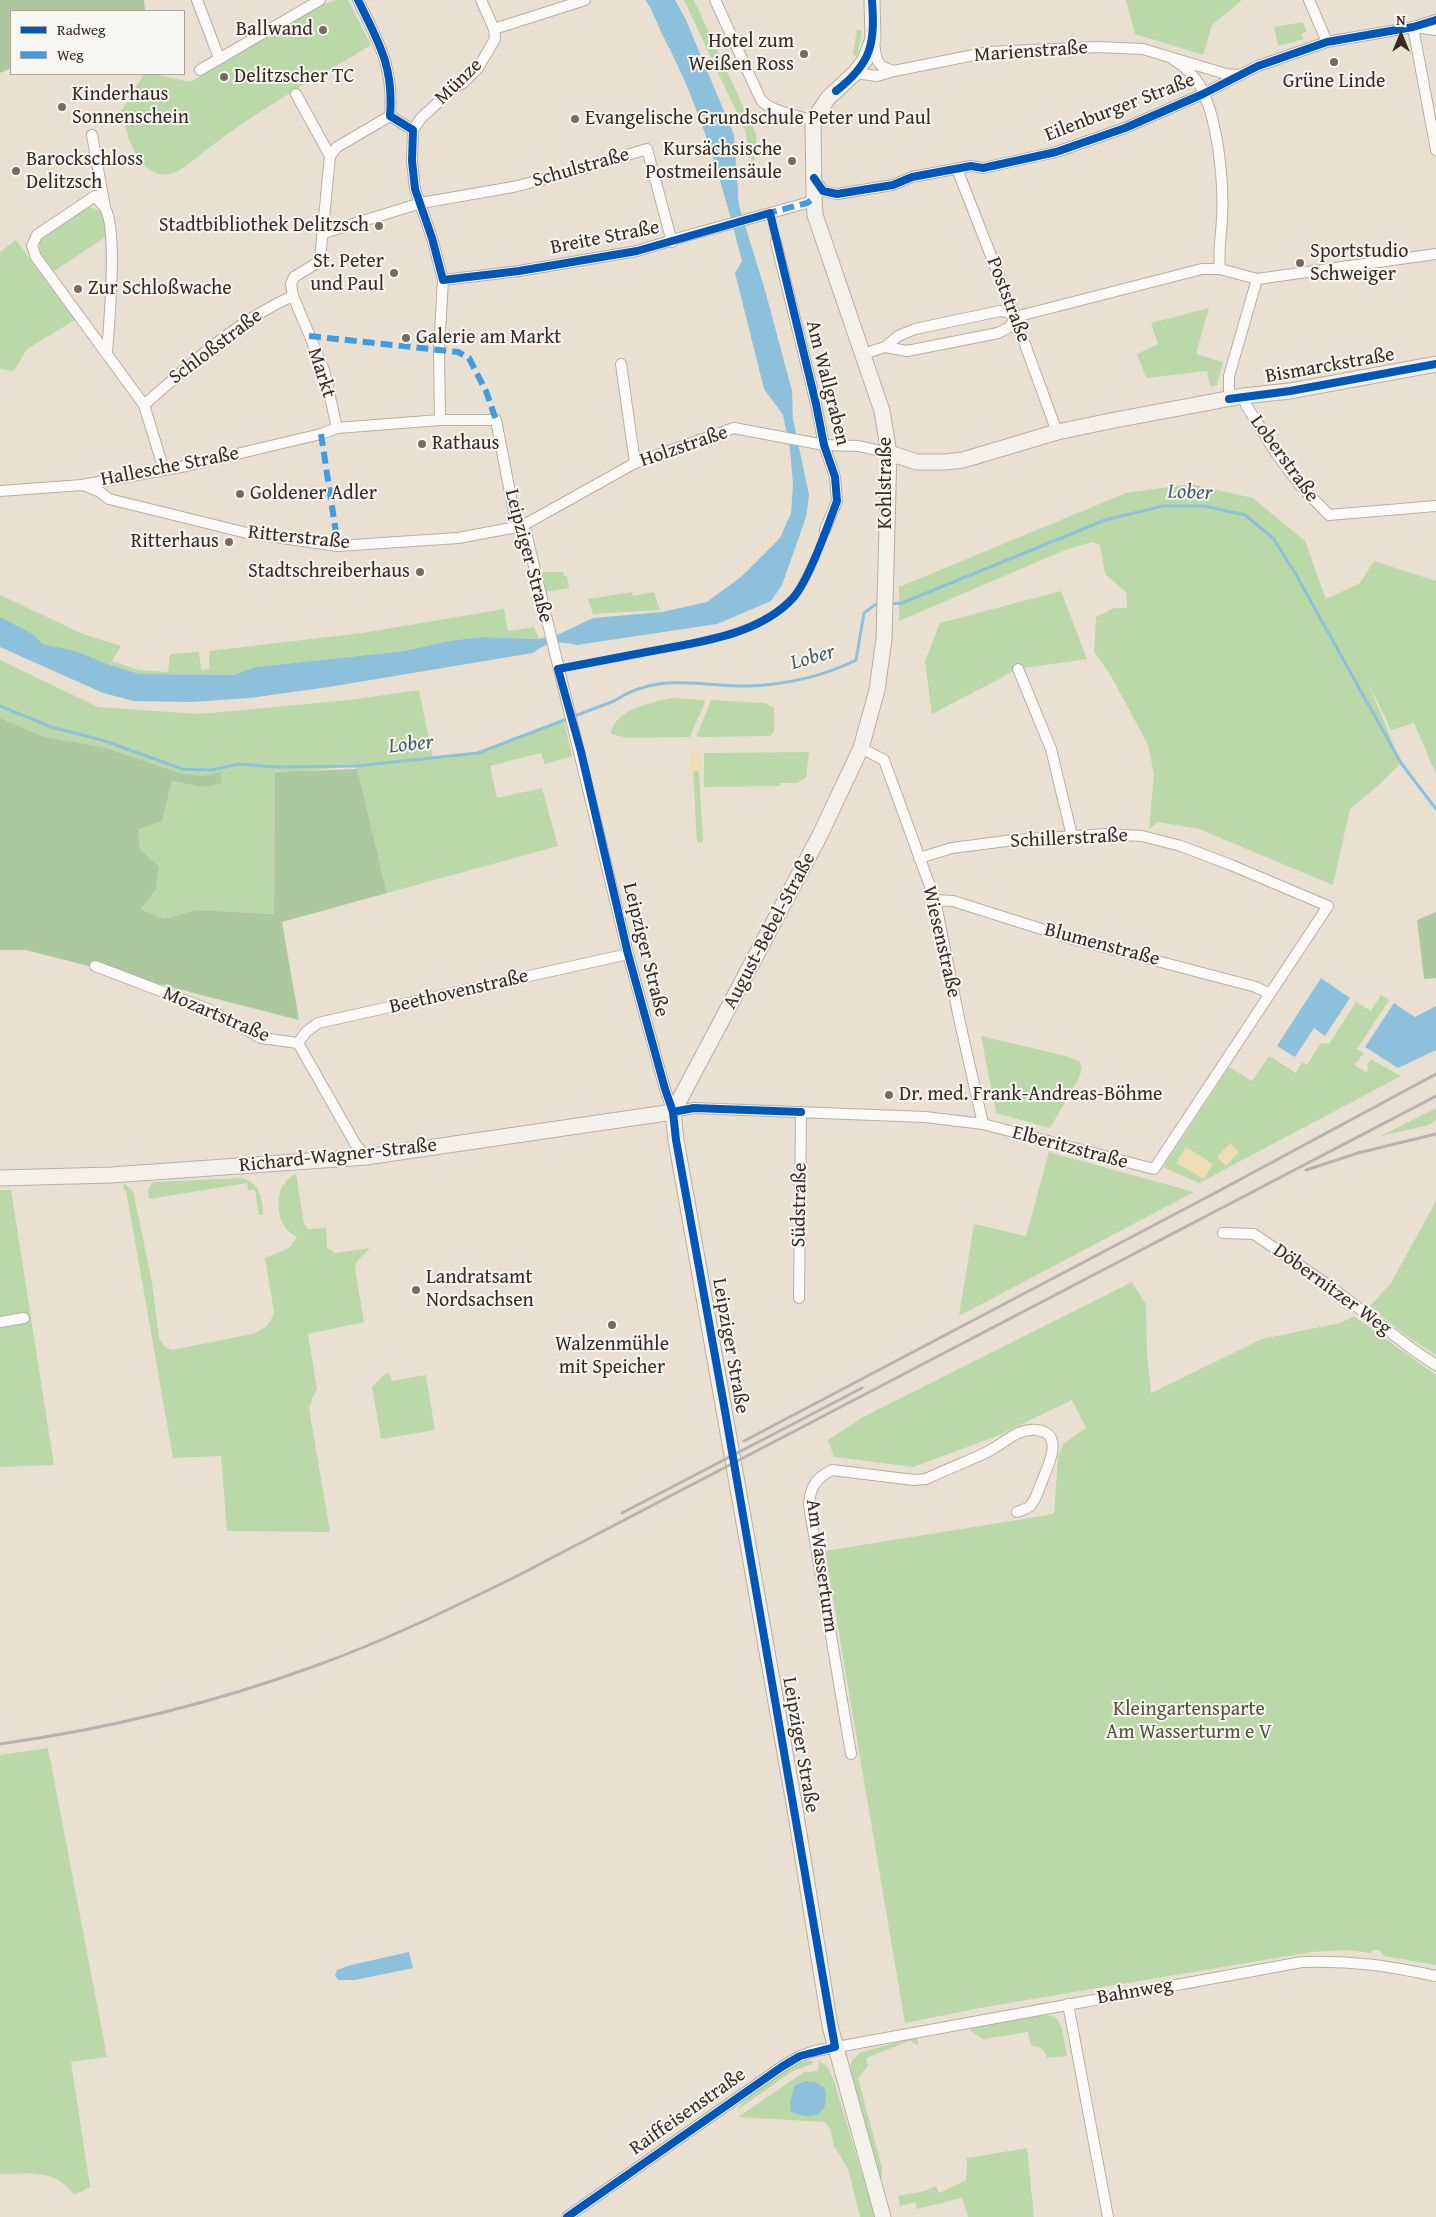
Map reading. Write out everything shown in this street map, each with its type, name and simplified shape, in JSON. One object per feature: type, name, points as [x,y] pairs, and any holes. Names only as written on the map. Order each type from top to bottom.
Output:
[{"type":"street","points":[[197,0],[219,58]]},
{"type":"street","points":[[200,70],[320,0]]},
{"type":"street","points":[[358,0],[380,46],[387,67],[392,91],[390,116]]},
{"type":"street","points":[[481,0],[494,29],[585,0]]},
{"type":"street","points":[[715,0],[761,100],[768,108],[813,120],[822,105],[855,74],[874,39]]},
{"type":"street","points":[[872,0],[874,39],[879,64],[884,69],[894,71]]},
{"type":"street","points":[[1309,0],[1327,42]]},
{"type":"street","name":"Eilenburger Straße","points":[[814,178],[823,191],[837,194],[893,185],[912,177],[972,166],[983,168],[1056,152],[1133,125],[1203,94],[1238,75],[1327,42],[1413,27],[1436,20]]},
{"type":"street","points":[[1413,27],[1436,150]]},
{"type":"street","name":"Eilenburger Straße","points":[[1413,27],[1436,30]]},
{"type":"street","name":"Münze","points":[[413,130],[421,118],[478,68],[495,39],[494,29]]},
{"type":"street","name":"Marienstraße","points":[[855,74],[877,76],[989,52],[1120,48],[1143,49],[1226,74],[1238,75]]},
{"type":"street","points":[[1169,56],[1191,73],[1203,94],[1218,148],[1222,184],[1220,269]]},
{"type":"street","points":[[293,296],[291,284],[294,277],[317,263],[320,259],[330,156],[296,94]]},
{"type":"street","points":[[337,428],[440,420],[440,349],[443,280],[432,238],[415,189],[412,161],[413,130],[390,116]]},
{"type":"street","points":[[330,156],[337,147],[390,116]]},
{"type":"street","name":"Kohlstraße","points":[[813,120],[815,215],[882,411],[889,453],[884,639],[877,690],[861,748]]},
{"type":"street","points":[[92,135],[105,209],[109,219],[111,246],[107,354]]},
{"type":"street","name":"Schulstraße","points":[[324,233],[421,203],[513,187],[572,172],[647,149],[672,242]]},
{"type":"street","name":"Poststraße","points":[[957,169],[1015,317],[1056,432]]},
{"type":"street","points":[[105,209],[95,196],[37,235],[32,246],[40,263],[144,404],[164,470]]},
{"type":"street","name":"Breite Straße","points":[[443,280],[599,258],[672,242],[718,227],[807,203],[814,198]]},
{"type":"street","name":"Am Wallgraben","points":[[776,242],[816,404],[824,445],[837,490],[837,501],[825,530]]},
{"type":"street","points":[[864,354],[885,347],[898,336],[914,329],[1000,311],[1007,312],[1015,317],[1202,269],[1220,269],[1257,280],[1436,254]]},
{"type":"street","name":"Loberstraße","points":[[1257,280],[1228,376],[1236,398],[1246,405],[1278,456],[1299,484],[1324,513],[1332,516],[1436,506]]},
{"type":"street","name":"Schloßstraße","points":[[144,404],[242,325],[270,306],[293,296]]},
{"type":"street","name":"Markt","points":[[293,296],[324,370],[337,428]]},
{"type":"street","points":[[885,347],[907,351],[998,333],[1010,327],[1015,317]]},
{"type":"street","points":[[621,364],[635,463]]},
{"type":"street","name":"Bismarckstraße","points":[[889,453],[917,462],[945,462],[980,456],[1056,432],[1236,398],[1290,391],[1436,364]]},
{"type":"street","name":"Leipziger Straße","points":[[440,420],[496,420],[515,518],[526,533],[628,954],[665,1090],[674,1112],[677,1145],[835,2047],[882,2217]]},
{"type":"street","name":"Hallesche Straße","points":[[0,491],[82,485],[164,470],[321,434],[337,428]]},
{"type":"street","name":"Holzstraße","points":[[522,526],[635,463],[734,428],[805,442],[824,445],[859,446],[889,453]]},
{"type":"street","name":"Ritterstraße","points":[[82,485],[100,492],[109,499],[247,533],[338,546],[458,538],[522,526]]},
{"type":"street","points":[[1018,669],[1051,749],[1072,836]]},
{"type":"street","name":"Wiesenstraße","points":[[861,748],[884,760],[935,900],[983,1124]]},
{"type":"street","name":"August-Bebel-Straße","points":[[674,1112],[820,835],[861,748]]},
{"type":"street","name":"Schillerstraße","points":[[919,858],[952,848],[1014,840],[1106,834],[1142,836],[1181,846],[1328,906]]},
{"type":"street","name":"Blumenstraße","points":[[935,900],[953,901],[1073,939],[1256,987],[1268,993]]},
{"type":"street","name":"Elberitzstraße","points":[[674,1112],[694,1108],[925,1117],[983,1124],[1154,1169],[1268,993],[1328,906]]},
{"type":"street","name":"Beethovenstraße","points":[[298,1043],[306,1032],[318,1023],[628,954]]},
{"type":"street","name":"Mozartstraße","points":[[95,966],[208,1009],[261,1038],[298,1043],[356,1145],[366,1157]]},
{"type":"street","name":"Richard-Wagner-Straße","points":[[0,1178],[118,1175],[366,1157],[674,1112]]},
{"type":"street","name":"Südstraße","points":[[799,1298],[801,1112]]},
{"type":"street","name":"Döbernitzer Weg","points":[[1223,1232],[1254,1234],[1330,1287],[1415,1351],[1436,1364]]},
{"type":"street","points":[[0,1322],[24,1318]]},
{"type":"street","name":"Am Wasserturm","points":[[851,1754],[809,1505],[809,1494],[813,1483],[821,1475],[832,1470],[914,1480],[926,1479],[990,1450],[1024,1430],[1039,1430],[1049,1434],[1053,1442],[1053,1454],[1030,1507],[1017,1512]]},
{"type":"street","name":"Bahnweg","points":[[835,2047],[1302,1962],[1344,1961],[1376,1964],[1436,1976]]},
{"type":"street","points":[[1068,2004],[1108,2217]]},
{"type":"street","name":"Raiffeisenstraße","points":[[567,2217],[783,2066],[800,2056],[835,2047]]},
{"type":"green space","points":[[0,0],[144,0],[145,10],[10,10],[10,68],[0,73]]},
{"type":"green space","points":[[337,0],[348,0],[371,45],[287,95],[225,135],[179,171],[160,174],[151,171],[138,158],[133,149],[121,112],[143,75],[158,75],[190,82],[325,4]]},
{"type":"green space","points":[[684,0],[694,0],[756,134],[757,145],[753,169],[745,130]]},
{"type":"green space","points":[[1126,0],[1241,1],[1212,25],[1203,55],[1135,34]]},
{"type":"green space","points":[[1303,22],[1307,32],[1302,33],[1301,36],[1304,39],[1278,46],[1274,27]]},
{"type":"green space","points":[[857,29],[862,31],[857,57],[853,54]]},
{"type":"green space","points":[[90,207],[101,211],[105,217],[107,236],[53,272],[44,261],[40,252],[39,248],[42,238],[84,209]]},
{"type":"green space","points":[[16,240],[75,320],[27,349],[14,371],[0,369],[0,252]]},
{"type":"green space","points":[[1209,308],[1196,354],[1223,362],[1217,385],[1210,387],[1207,371],[1146,378],[1137,354],[1158,344],[1151,323]]},
{"type":"green space","points":[[1191,484],[1253,498],[1305,541],[1326,599],[1360,583],[1374,561],[1436,581],[1436,774],[1414,723],[1391,730],[1368,682],[1401,763],[1380,784],[1350,809],[1333,885],[1199,829],[1158,822],[1149,829],[1154,774],[1148,745],[1110,674],[1094,652],[1096,617],[1114,608],[1127,608],[1126,592],[1105,574],[1100,545],[1092,542],[1065,550],[899,621],[899,587],[1126,493]]},
{"type":"green space","points":[[541,572],[563,572],[564,576],[567,576],[569,588],[545,592]]},
{"type":"green space","points":[[1061,591],[1087,659],[1018,669],[932,714],[925,661],[940,623]]},
{"type":"green space","points":[[632,592],[633,596],[654,592],[660,610],[593,614],[588,599]]},
{"type":"green space","points":[[0,595],[83,634],[121,646],[112,661],[139,670],[168,672],[170,654],[199,652],[201,670],[209,669],[209,651],[362,633],[504,609],[508,631],[534,627],[539,639],[481,637],[448,641],[404,651],[256,667],[234,675],[139,674],[76,651],[43,644],[33,634],[0,617]]},
{"type":"green space","points":[[0,660],[98,707],[199,714],[349,700],[419,690],[433,758],[478,753],[564,720],[572,756],[545,764],[541,753],[490,766],[497,798],[542,788],[558,846],[387,893],[356,766],[293,772],[275,771],[274,914],[196,910],[164,919],[141,909],[156,889],[140,849],[138,830],[162,821],[172,781],[203,787],[203,776],[180,773],[106,748],[42,736],[0,718]]},
{"type":"green space","points":[[672,698],[704,700],[705,702],[690,737],[628,738],[611,734],[613,726],[626,713],[644,705]]},
{"type":"green space","points":[[711,700],[765,703],[774,708],[774,731],[770,736],[698,737],[697,735]]},
{"type":"green space","points":[[0,718],[42,736],[106,748],[180,773],[203,776],[221,772],[221,783],[203,787],[172,781],[162,821],[138,830],[140,849],[159,867],[156,889],[141,909],[164,919],[196,910],[274,914],[275,772],[357,769],[387,893],[282,922],[299,1020],[26,950],[0,950]]},
{"type":"green space","points":[[809,752],[806,778],[796,783],[780,783],[780,786],[704,787],[704,753]]},
{"type":"green space","points":[[693,771],[699,771],[703,842],[697,843]]},
{"type":"green space","points":[[1436,912],[1436,978],[1424,979],[1417,920]]},
{"type":"green space","points":[[1381,995],[1389,1000],[1357,1049],[1364,1053],[1354,1065],[1366,1072],[1369,1067],[1367,1065],[1371,1059],[1401,1076],[1199,1183],[1163,1167],[1229,1067],[1252,1081],[1269,1056],[1296,1073],[1302,1062],[1307,1065],[1321,1043],[1329,1044],[1356,1002],[1371,1011]]},
{"type":"green space","points":[[981,1036],[1066,1056],[1080,1062],[1082,1069],[1079,1078],[1050,1128],[996,1113]]},
{"type":"green space","points":[[1436,1108],[1436,1120],[1429,1125],[1381,1136]]},
{"type":"green space","points":[[1049,1152],[1194,1192],[959,1316],[974,1224],[1026,1236]]},
{"type":"green space","points":[[296,1174],[304,1224],[308,1229],[326,1228],[327,1248],[336,1253],[370,1248],[357,1261],[355,1268],[364,1322],[308,1334],[317,1389],[309,1408],[330,1532],[227,1531],[221,1456],[173,1458],[126,1190],[123,1189],[124,1183],[133,1191],[152,1282],[159,1338],[165,1347],[172,1350],[252,1334],[269,1323],[274,1312],[265,1258],[289,1248],[297,1237],[287,1230],[280,1216],[279,1207],[280,1191],[289,1178]]},
{"type":"green space","points":[[242,1178],[252,1183],[259,1192],[263,1215],[259,1215],[255,1190],[248,1190],[247,1183],[149,1199],[148,1189],[153,1182]]},
{"type":"green space","points":[[0,1190],[11,1190],[54,1465],[0,1467]]},
{"type":"green space","points":[[1436,1201],[1436,1355],[1369,1307],[1391,1283]]},
{"type":"green space","name":"Kleingartensparte Am Wasserturm e V","points":[[1132,1282],[1146,1304],[1147,1354],[1151,1393],[1262,1339],[1340,1323],[1354,1316],[1436,1375],[1436,1965],[1384,1956],[1379,1950],[1372,1950],[1372,1953],[1344,1950],[1312,1952],[985,2007],[905,2023],[825,1551],[1054,1514],[1058,1457],[1063,1444],[1086,1428],[1072,1400],[997,1436],[913,1467],[834,1457],[828,1440],[865,1416]]},
{"type":"green space","points":[[390,1373],[392,1381],[426,1375],[435,1430],[381,1439],[372,1387],[385,1374]]},
{"type":"green space","points":[[48,1748],[107,2057],[71,2062],[90,2187],[74,2195],[59,2181],[50,2177],[31,2174],[0,2174],[0,1755]]},
{"type":"green space","points":[[1042,2014],[1056,2017],[1062,2028],[1067,2056],[1047,2058],[1042,2049],[1031,2046],[1028,2032],[983,2039],[971,2031],[971,2027]]},
{"type":"green space","points":[[916,2037],[918,2045],[910,2041],[866,2058],[868,2066],[858,2078],[882,2168],[882,2177],[878,2180],[851,2073],[851,2063],[859,2053]]},
{"type":"green space","points":[[805,2061],[813,2061],[812,2064],[793,2071],[737,2110],[749,2097],[768,2082]]},
{"type":"green space","points":[[819,2061],[827,2066],[833,2078],[875,2217],[860,2217],[848,2169],[834,2146],[830,2129],[825,2122],[738,2117],[804,2072],[818,2071]]},
{"type":"green space","points":[[1027,2148],[1034,2217],[968,2217],[962,2198],[917,2209],[915,2202],[900,2206],[898,2196],[925,2191],[936,2186],[939,2193],[966,2180],[967,2158]]},
{"type":"sand","points":[[690,753],[701,753],[702,770],[690,771]]},
{"type":"sand","points":[[1230,1143],[1239,1152],[1226,1166],[1217,1157]]},
{"type":"sand","points":[[1186,1147],[1213,1164],[1204,1179],[1176,1163]]},
{"type":"water","points":[[645,0],[675,0],[686,20],[734,135],[739,206],[765,290],[792,391],[793,419],[809,495],[806,517],[782,585],[771,601],[717,624],[577,645],[554,643],[544,646],[533,653],[329,687],[250,698],[192,702],[134,701],[103,693],[0,647],[0,617],[33,634],[43,644],[76,651],[139,674],[234,675],[256,667],[404,651],[448,641],[481,637],[539,639],[557,635],[593,618],[662,612],[707,602],[742,576],[780,538],[791,513],[793,484],[790,450],[783,415],[764,389],[735,273],[742,261],[709,144],[676,61]]},
{"type":"water","points":[[1321,978],[1350,998],[1325,1036],[1314,1028],[1295,1057],[1277,1046]]},
{"type":"water","points":[[1394,1003],[1415,1017],[1436,1006],[1436,1050],[1398,1068],[1365,1047]]},
{"type":"water","points":[[409,1952],[413,1968],[355,1980],[338,1980],[335,1976],[337,1970],[351,1965]]},
{"type":"water","points":[[805,2081],[815,2082],[824,2087],[826,2096],[823,2109],[814,2115],[799,2115],[791,2112],[790,2104],[794,2086]]},
{"type":"waterway","name":"Lober","points":[[888,604],[902,603],[1105,520],[1163,506],[1204,506],[1245,515],[1273,538],[1295,573],[1401,763],[1436,809]]},
{"type":"waterway","name":"Lober","points":[[0,706],[51,727],[105,741],[182,769],[212,770],[239,764],[274,767],[356,766],[478,753],[614,701],[647,686],[664,683],[731,686],[762,685],[790,682],[831,671],[856,660],[864,613],[879,604]]},
{"type":"railway","points":[[744,1441],[1215,1193],[1436,1074]]},
{"type":"railway","points":[[0,1744],[80,1731],[160,1713],[238,1692],[315,1666],[418,1624],[519,1575],[1436,1096]]},
{"type":"railway","points":[[1306,1170],[1358,1153],[1436,1134]]},
{"type":"railway","points":[[622,1513],[862,1388]]},
{"type":"marked path","points":[[765,214],[807,203],[814,198]]},
{"type":"marked path","points":[[309,336],[458,352],[469,358],[486,391],[496,420]]},
{"type":"marked path","points":[[321,434],[338,546]]},
{"type":"cycle path","points":[[358,0],[378,43],[387,69],[390,83],[390,116],[413,130],[412,161],[415,189],[432,238],[443,280],[519,271],[637,251],[770,213],[816,404],[824,445],[835,477],[837,501],[818,552],[799,590],[779,611],[746,629],[708,640],[558,669],[581,752],[628,954],[673,1112],[676,1140],[835,2047],[800,2056],[783,2066],[567,2217]]},
{"type":"cycle path","points":[[836,91],[857,71],[869,52],[873,29],[872,0]]},
{"type":"cycle path","points":[[814,178],[823,191],[837,194],[893,185],[912,177],[971,166],[983,168],[1056,152],[1125,128],[1203,94],[1258,66],[1327,42],[1413,27],[1436,20]]},
{"type":"cycle path","points":[[1229,399],[1290,391],[1436,364]]},
{"type":"cycle path","points":[[673,1112],[694,1108],[801,1112]]},
{"type":"place","name":"Ballwand","points":[[323,30]]},
{"type":"place","name":"Hotel zum Weißen Ross","points":[[804,54]]},
{"type":"place","name":"Grüne Linde","points":[[1334,62]]},
{"type":"place","name":"Delitzscher TC","points":[[224,77]]},
{"type":"place","name":"Kinderhaus Sonnenschein","points":[[62,107]]},
{"type":"place","name":"Evangelische Grundschule Peter und Paul","points":[[575,119]]},
{"type":"place","name":"Kursächsische Postmeilensäule","points":[[792,161]]},
{"type":"place","name":"Barockschloss Delitzsch","points":[[16,171]]},
{"type":"place","name":"Stadtbibliothek Delitzsch","points":[[379,226]]},
{"type":"place","name":"Sportstudio Schweiger","points":[[1300,263]]},
{"type":"place","name":"St. Peter und Paul","points":[[394,273]]},
{"type":"place","name":"Zur Schloßwache","points":[[78,289]]},
{"type":"place","name":"Galerie am Markt","points":[[406,338]]},
{"type":"place","name":"Rathaus","points":[[422,444]]},
{"type":"place","name":"Goldener Adler","points":[[240,494]]},
{"type":"place","name":"Ritterhaus","points":[[229,542]]},
{"type":"place","name":"Stadtschreiberhaus","points":[[420,572]]},
{"type":"place","name":"Dr. med. Frank-Andreas-Böhme","points":[[889,1095]]},
{"type":"place","name":"Landratsamt Nordsachsen","points":[[416,1290]]},
{"type":"place","name":"Walzenmühle mit Speicher","points":[[612,1325]]}]
